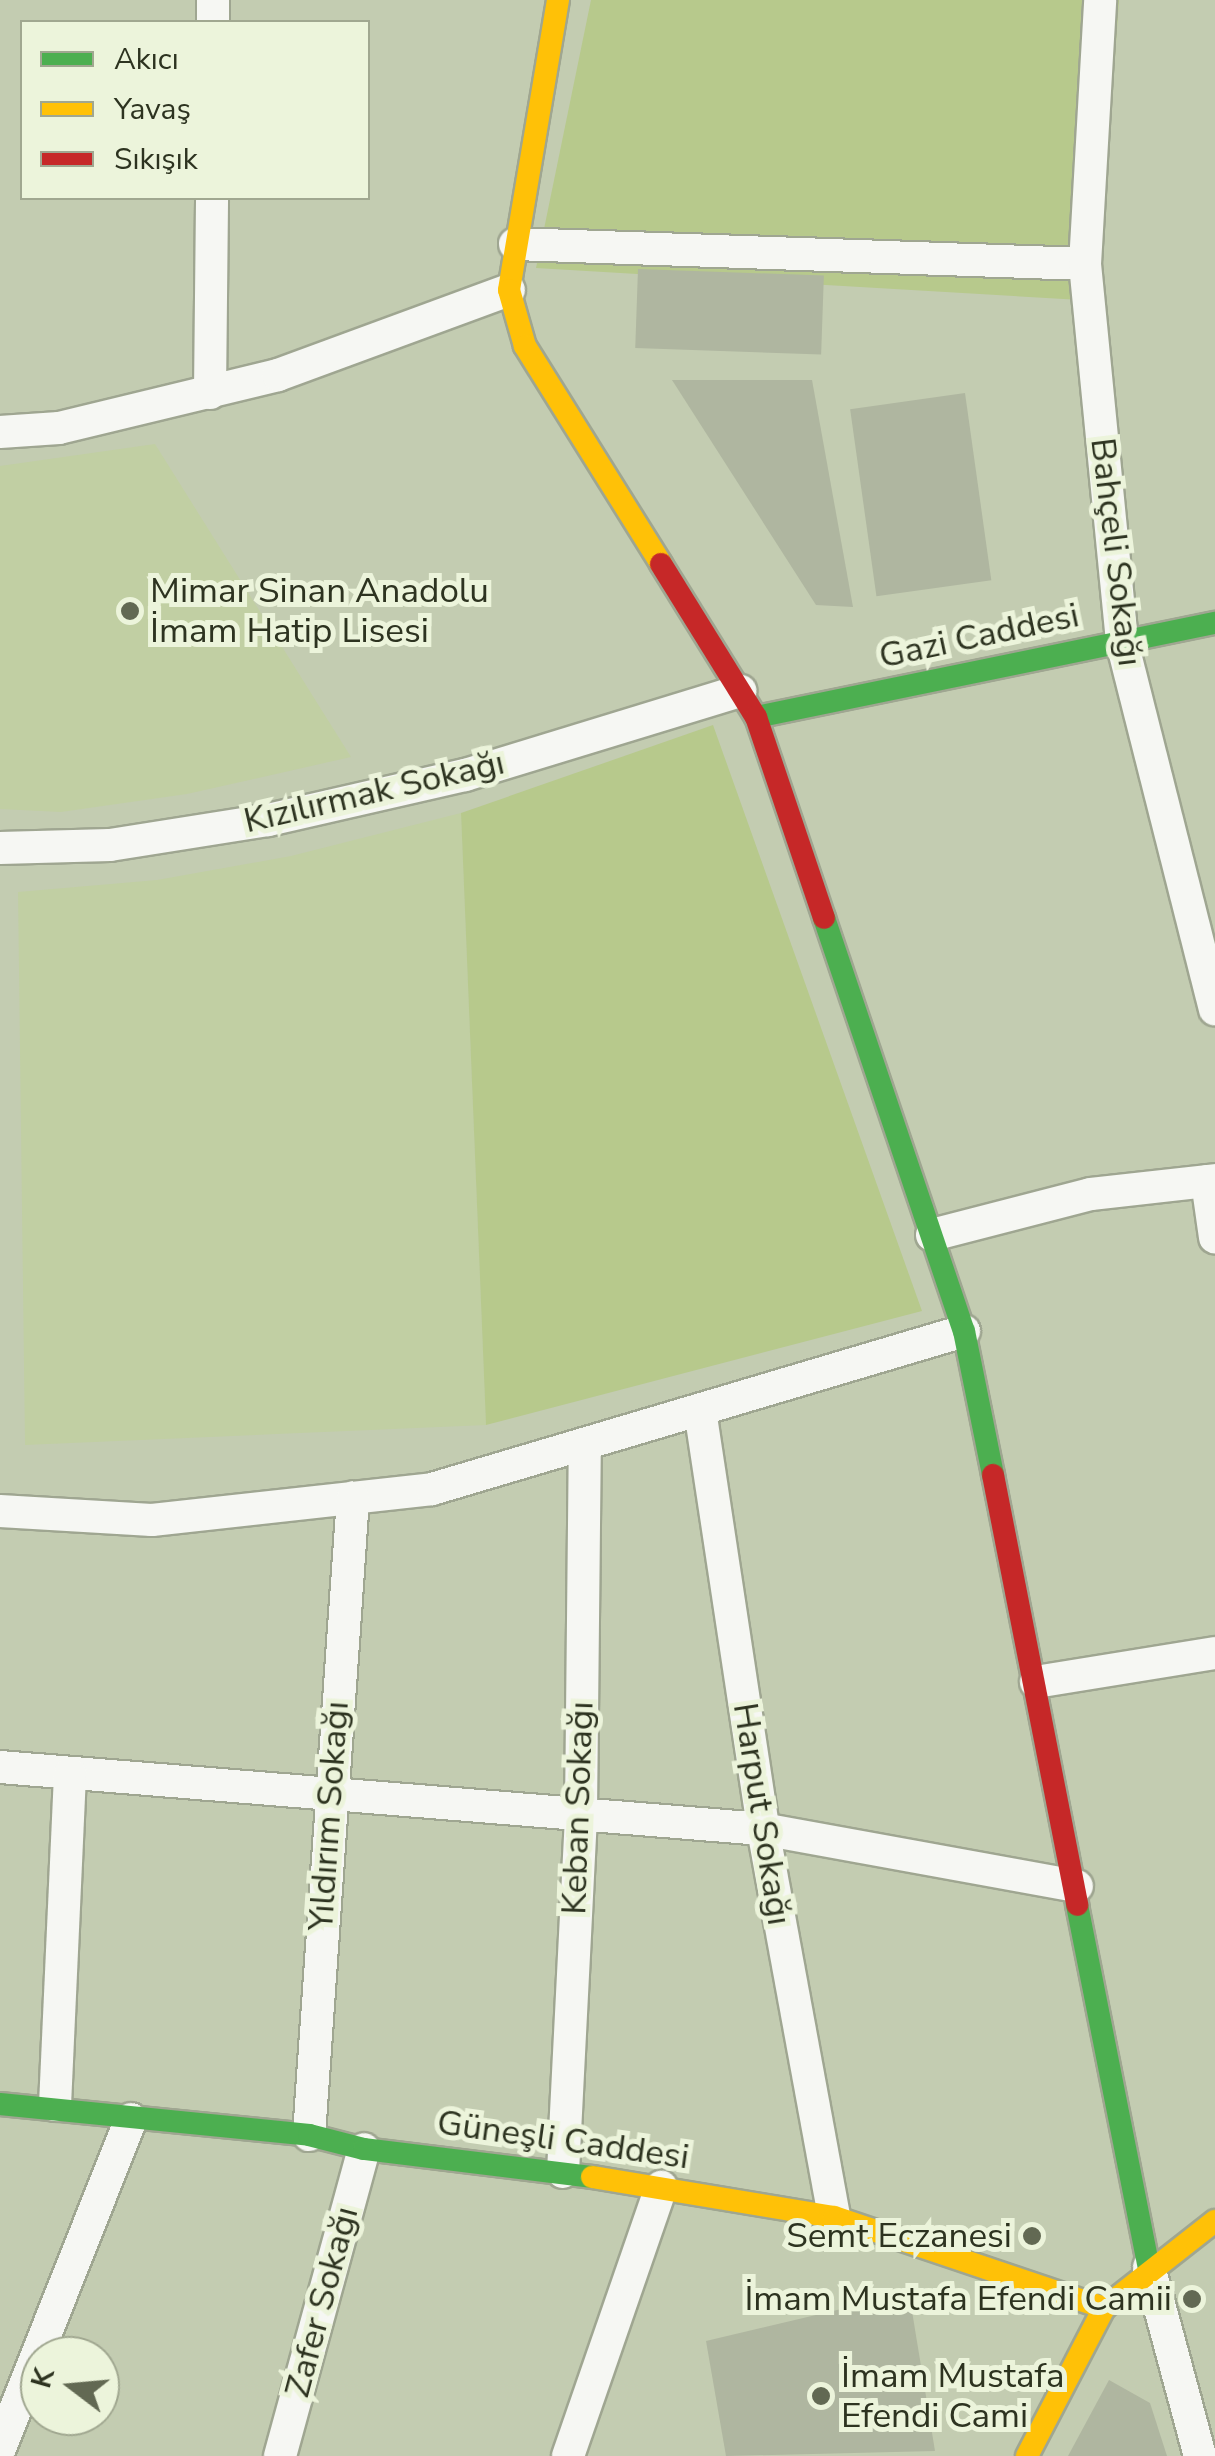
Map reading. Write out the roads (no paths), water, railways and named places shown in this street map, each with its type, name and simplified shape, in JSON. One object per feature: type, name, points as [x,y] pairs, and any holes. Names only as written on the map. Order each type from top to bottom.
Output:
[{"type":"street","points":[[558,0],[508,290],[525,346],[748,704],[964,1331],[1077,1886],[1149,2267],[1200,2456]]},
{"type":"street","name":"Bahçeli Sokağı","points":[[1100,0],[1085,264],[1122,642],[1215,1009]]},
{"type":"street","points":[[210,393],[212,200]]},
{"type":"street","points":[[515,244],[1085,264]]},
{"type":"street","points":[[0,432],[59,428],[210,393],[508,290]]},
{"type":"street","name":"Gazi Caddesi","points":[[748,704],[1215,623]]},
{"type":"street","name":"Kızılırmak Sokağı","points":[[0,848],[110,845],[268,820],[748,704]]},
{"type":"street","points":[[932,1235],[1091,1194],[1211,1180],[1215,1237]]},
{"type":"street","points":[[0,1510],[152,1520],[432,1489],[964,1331]]},
{"type":"street","name":"Harput Sokağı","points":[[700,1410],[763,1829],[834,2217]]},
{"type":"street","name":"Keban Sokağı","points":[[562,2172],[581,1810],[584,1444]]},
{"type":"street","name":"Yıldırım Sokağı","points":[[309,2135],[329,1789],[353,1498]]},
{"type":"street","points":[[1036,1682],[1215,1653]]},
{"type":"street","points":[[0,1766],[329,1789],[763,1829],[1077,1886]]},
{"type":"street","points":[[55,2105],[70,1772]]},
{"type":"street","name":"Güneşli Caddesi","points":[[0,2104],[55,2105],[130,2119],[309,2135],[364,2149],[562,2172],[834,2217],[1104,2308]]},
{"type":"street","points":[[0,2448],[130,2119]]},
{"type":"street","name":"Zafer Sokağı","points":[[280,2456],[364,2149]]},
{"type":"street","points":[[568,2456],[662,2187]]},
{"type":"street","points":[[1027,2456],[1104,2308],[1149,2267],[1215,2221]]},
{"type":"place","name":"Mimar Sinan Anadolu İmam Hatip Lisesi","points":[[130,611]]},
{"type":"place","name":"Semt Eczanesi","points":[[1032,2236]]},
{"type":"place","name":"İmam Mustafa Efendi Camii","points":[[1192,2299]]},
{"type":"place","name":"İmam Mustafa Efendi Cami","points":[[821,2396]]}]
